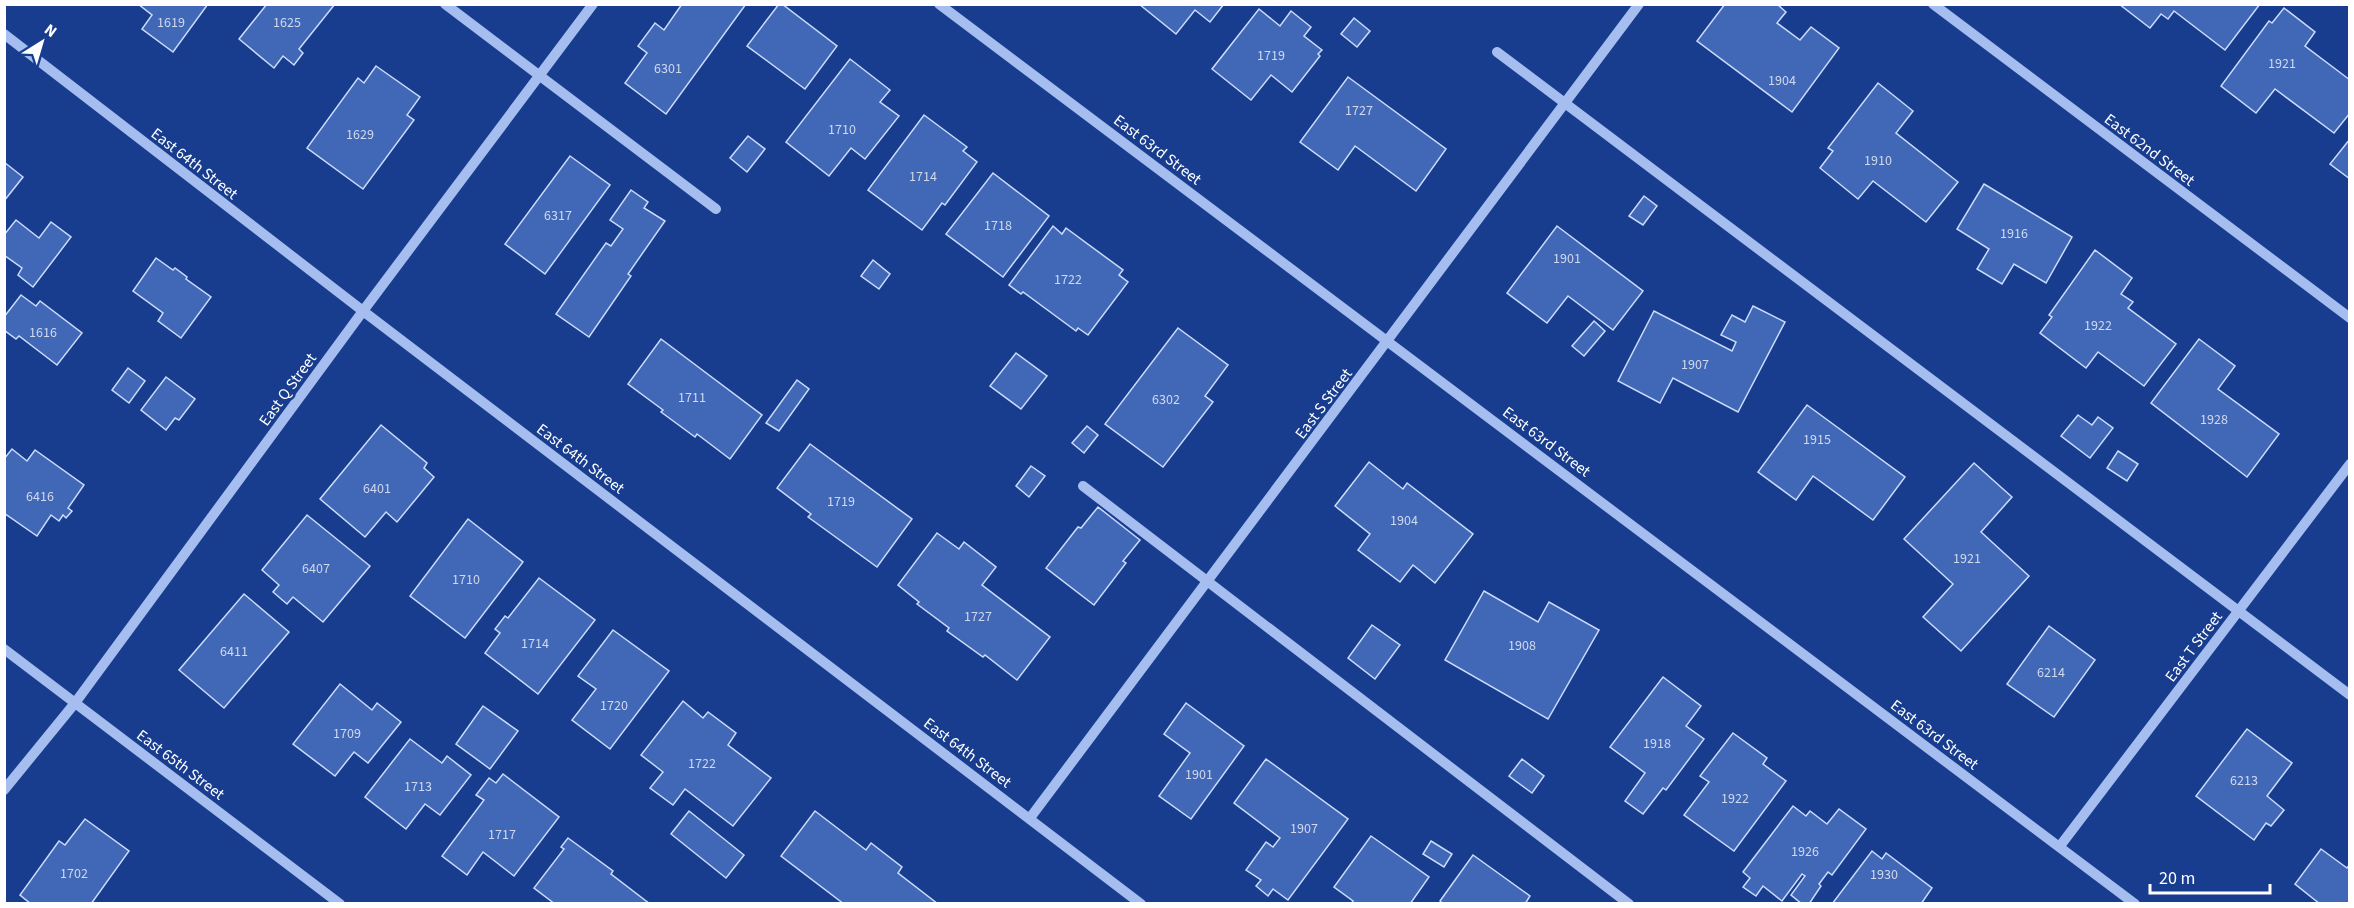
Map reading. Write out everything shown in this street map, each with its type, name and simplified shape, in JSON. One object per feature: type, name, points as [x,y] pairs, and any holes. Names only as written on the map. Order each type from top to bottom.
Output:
[{"type":"street","points":[[445,4],[716,209]]},
{"type":"street","name":"East Q Street","points":[[4,790],[75,703],[363,311],[593,4]]},
{"type":"street","name":"East 63rd Street","points":[[939,4],[2135,903]]},
{"type":"street","name":"East S Street","points":[[1030,818],[1639,4]]},
{"type":"street","name":"East 62nd Street","points":[[1933,4],[2349,318]]},
{"type":"street","name":"East 64th Street","points":[[4,34],[363,311],[1142,903]]},
{"type":"street","points":[[1497,52],[2349,695]]},
{"type":"street","name":"East T Street","points":[[2060,846],[2349,464]]},
{"type":"street","points":[[1083,486],[1629,903]]},
{"type":"street","name":"East 65th Street","points":[[4,649],[340,903]]},
{"type":"building","points":[[138,4],[208,4],[173,52],[142,29],[152,15]]},
{"type":"building","points":[[267,4],[335,4],[299,49],[303,53],[294,65],[283,56],[274,68],[239,39]]},
{"type":"building","points":[[682,4],[746,4],[666,114],[625,83],[647,53],[638,46],[655,23],[664,30]]},
{"type":"building","points":[[779,4],[837,46],[805,89],[747,46]]},
{"type":"building","points":[[1139,4],[1224,4],[1210,22],[1195,10],[1176,34]]},
{"type":"building","points":[[1725,4],[1777,4],[1786,12],[1777,23],[1800,40],[1811,27],[1839,48],[1792,112],[1697,41]]},
{"type":"building","points":[[2119,4],[2260,4],[2225,50],[2174,11],[2168,19],[2161,14],[2150,28]]},
{"type":"building","points":[[2284,8],[2315,32],[2305,46],[2350,80],[2350,113],[2334,133],[2275,89],[2256,113],[2221,86],[2269,21],[2272,23]]},
{"type":"building","points":[[1259,9],[1280,26],[1291,11],[1311,27],[1304,36],[1322,50],[1318,54],[1320,56],[1292,92],[1271,75],[1251,100],[1212,69]]},
{"type":"building","points":[[1354,18],[1370,31],[1357,47],[1341,34]]},
{"type":"building","points":[[850,59],[890,90],[880,102],[899,116],[865,159],[851,148],[829,176],[786,142]]},
{"type":"building","points":[[376,66],[420,97],[407,115],[414,120],[363,189],[307,148],[358,78],[364,83]]},
{"type":"building","points":[[1348,77],[1446,149],[1416,191],[1355,146],[1338,170],[1300,142]]},
{"type":"building","points":[[1878,83],[1913,111],[1896,133],[1958,182],[1926,222],[1873,181],[1858,199],[1820,168],[1833,151],[1828,148]]},
{"type":"building","points":[[924,115],[967,147],[963,151],[977,162],[945,205],[942,203],[922,230],[868,190]]},
{"type":"building","points":[[748,136],[765,149],[747,172],[730,158]]},
{"type":"building","points":[[2350,139],[2350,179],[2330,164]]},
{"type":"building","points":[[570,156],[610,185],[545,274],[505,244]]},
{"type":"building","points":[[4,162],[23,177],[4,201]]},
{"type":"building","points":[[993,173],[1049,216],[1003,277],[946,234]]},
{"type":"building","points":[[1984,184],[2072,237],[2046,283],[2014,264],[2002,284],[1977,269],[1989,249],[1957,229]]},
{"type":"building","points":[[631,190],[648,202],[644,208],[665,221],[628,274],[631,276],[589,337],[556,314],[606,243],[611,246],[623,229],[610,220]]},
{"type":"building","points":[[1644,196],[1657,206],[1643,225],[1629,216]]},
{"type":"building","points":[[16,220],[39,238],[51,222],[71,237],[33,287],[18,275],[22,268],[4,255],[4,235]]},
{"type":"building","points":[[1053,226],[1062,234],[1066,228],[1123,270],[1119,275],[1128,282],[1088,335],[1078,328],[1076,331],[1023,292],[1021,294],[1009,285]]},
{"type":"building","points":[[1557,226],[1643,291],[1613,330],[1568,296],[1547,323],[1507,293]]},
{"type":"building","points":[[2095,250],[2132,278],[2121,294],[2133,302],[2128,308],[2176,344],[2144,386],[2098,352],[2086,368],[2040,333],[2052,317],[2049,315]]},
{"type":"building","points":[[156,258],[173,270],[175,268],[211,297],[181,338],[158,321],[163,313],[133,291]]},
{"type":"building","points":[[873,260],[890,274],[879,289],[861,276]]},
{"type":"building","points":[[21,295],[36,306],[40,301],[82,333],[57,365],[19,336],[16,339],[4,330],[4,317]]},
{"type":"building","points":[[1753,306],[1785,322],[1738,412],[1673,378],[1660,403],[1618,381],[1654,311],[1732,351],[1736,342],[1721,335],[1732,315],[1745,322]]},
{"type":"building","points":[[1594,321],[1605,331],[1584,356],[1572,346]]},
{"type":"building","points":[[1178,328],[1228,365],[1205,396],[1213,402],[1163,467],[1105,424]]},
{"type":"building","points":[[661,339],[762,415],[730,459],[697,434],[695,437],[661,412],[663,410],[628,384]]},
{"type":"building","points":[[2199,339],[2235,366],[2218,389],[2279,434],[2247,477],[2151,403]]},
{"type":"building","points":[[1016,353],[1047,376],[1021,409],[990,386]]},
{"type":"building","points":[[128,368],[145,381],[129,403],[112,390]]},
{"type":"building","points":[[166,377],[195,399],[179,420],[175,418],[166,430],[141,410]]},
{"type":"building","points":[[797,380],[809,389],[779,431],[766,423]]},
{"type":"building","points":[[1807,405],[1905,477],[1873,520],[1813,476],[1796,500],[1758,472]]},
{"type":"building","points":[[2078,415],[2092,425],[2098,417],[2113,428],[2090,458],[2061,436]]},
{"type":"building","points":[[381,425],[427,463],[424,468],[434,477],[397,522],[386,512],[365,537],[320,499]]},
{"type":"building","points":[[1087,426],[1098,435],[1084,453],[1072,443]]},
{"type":"building","points":[[810,444],[912,519],[877,567],[808,517],[811,514],[777,488]]},
{"type":"building","points":[[12,449],[27,461],[35,450],[84,485],[68,508],[72,511],[66,518],[63,515],[59,521],[51,515],[37,536],[4,513],[4,459]]},
{"type":"building","points":[[2118,451],[2138,464],[2127,481],[2107,468]]},
{"type":"building","points":[[1369,462],[1403,489],[1407,483],[1473,534],[1435,583],[1413,565],[1400,582],[1358,550],[1370,534],[1335,506]]},
{"type":"building","points":[[1974,463],[2012,497],[1981,532],[2029,576],[1961,651],[1923,617],[1953,584],[1904,539]]},
{"type":"building","points":[[1031,466],[1045,476],[1029,497],[1016,486]]},
{"type":"building","points":[[1098,507],[1140,540],[1123,561],[1126,563],[1094,605],[1046,568],[1078,527],[1081,528]]},
{"type":"building","points":[[307,515],[370,566],[323,622],[293,597],[287,604],[273,592],[279,585],[262,570]]},
{"type":"building","points":[[468,519],[523,562],[465,638],[410,596]]},
{"type":"building","points":[[937,533],[959,549],[964,542],[996,567],[982,585],[1050,637],[1017,680],[985,655],[983,657],[947,631],[949,628],[917,604],[919,602],[898,585]]},
{"type":"building","points":[[539,578],[595,620],[538,694],[485,653],[500,633],[495,629],[505,616],[508,618]]},
{"type":"building","points":[[1484,591],[1538,622],[1549,602],[1599,630],[1548,719],[1445,660]]},
{"type":"building","points":[[244,594],[289,632],[224,708],[179,670]]},
{"type":"building","points":[[1372,625],[1400,645],[1375,679],[1348,658]]},
{"type":"building","points":[[2049,626],[2095,660],[2054,717],[2007,684]]},
{"type":"building","points":[[613,630],[669,671],[610,749],[572,720],[596,689],[578,676]]},
{"type":"building","points":[[1663,677],[1701,706],[1686,726],[1704,739],[1666,790],[1663,788],[1643,814],[1625,801],[1645,773],[1610,747]]},
{"type":"building","points":[[340,684],[372,710],[377,703],[401,722],[368,763],[354,752],[335,776],[293,744]]},
{"type":"building","points":[[683,701],[703,718],[708,712],[736,733],[728,745],[771,778],[733,826],[685,789],[673,805],[650,788],[663,772],[641,755]]},
{"type":"building","points":[[1186,703],[1244,746],[1191,819],[1159,796],[1190,753],[1164,734]]},
{"type":"building","points":[[483,706],[518,731],[490,769],[456,744]]},
{"type":"building","points":[[2247,729],[2292,763],[2267,796],[2284,810],[2271,826],[2266,823],[2254,840],[2196,796]]},
{"type":"building","points":[[1733,733],[1767,758],[1763,764],[1786,781],[1734,851],[1684,815],[1709,782],[1700,776]]},
{"type":"building","points":[[410,739],[442,763],[447,756],[471,775],[440,815],[425,804],[406,829],[365,797]]},
{"type":"building","points":[[1266,759],[1348,819],[1288,900],[1273,889],[1268,896],[1256,886],[1261,880],[1246,870],[1266,842],[1273,847],[1280,838],[1234,803]]},
{"type":"building","points":[[1522,759],[1544,776],[1532,793],[1509,776]]},
{"type":"building","points":[[503,774],[559,817],[514,876],[483,852],[467,875],[442,856],[484,800],[476,795],[489,778],[496,783]]},
{"type":"building","points":[[1793,806],[1806,816],[1810,811],[1827,824],[1839,809],[1866,829],[1832,875],[1828,872],[1809,904],[1802,904],[1791,895],[1805,876],[1802,874],[1782,901],[1763,886],[1756,896],[1743,887],[1750,878],[1743,872]]},
{"type":"building","points":[[689,811],[744,855],[726,878],[671,834]]},
{"type":"building","points":[[815,811],[866,850],[871,843],[902,867],[898,873],[938,904],[844,904],[781,856]]},
{"type":"building","points":[[85,819],[129,851],[91,904],[31,904],[20,895],[59,841],[65,845]]},
{"type":"building","points":[[1371,836],[1429,877],[1410,904],[1351,904],[1353,901],[1334,887]]},
{"type":"building","points":[[568,838],[613,871],[611,874],[650,904],[555,904],[534,888],[564,849],[561,847]]},
{"type":"building","points":[[1431,841],[1452,854],[1444,867],[1423,854]]},
{"type":"building","points":[[2321,849],[2347,868],[2350,864],[2350,904],[2320,904],[2295,884]]},
{"type":"building","points":[[1872,851],[1882,859],[1886,853],[1932,888],[1921,904],[1832,904]]},
{"type":"building","points":[[1473,855],[1530,896],[1525,904],[1443,904],[1440,901]]}]
